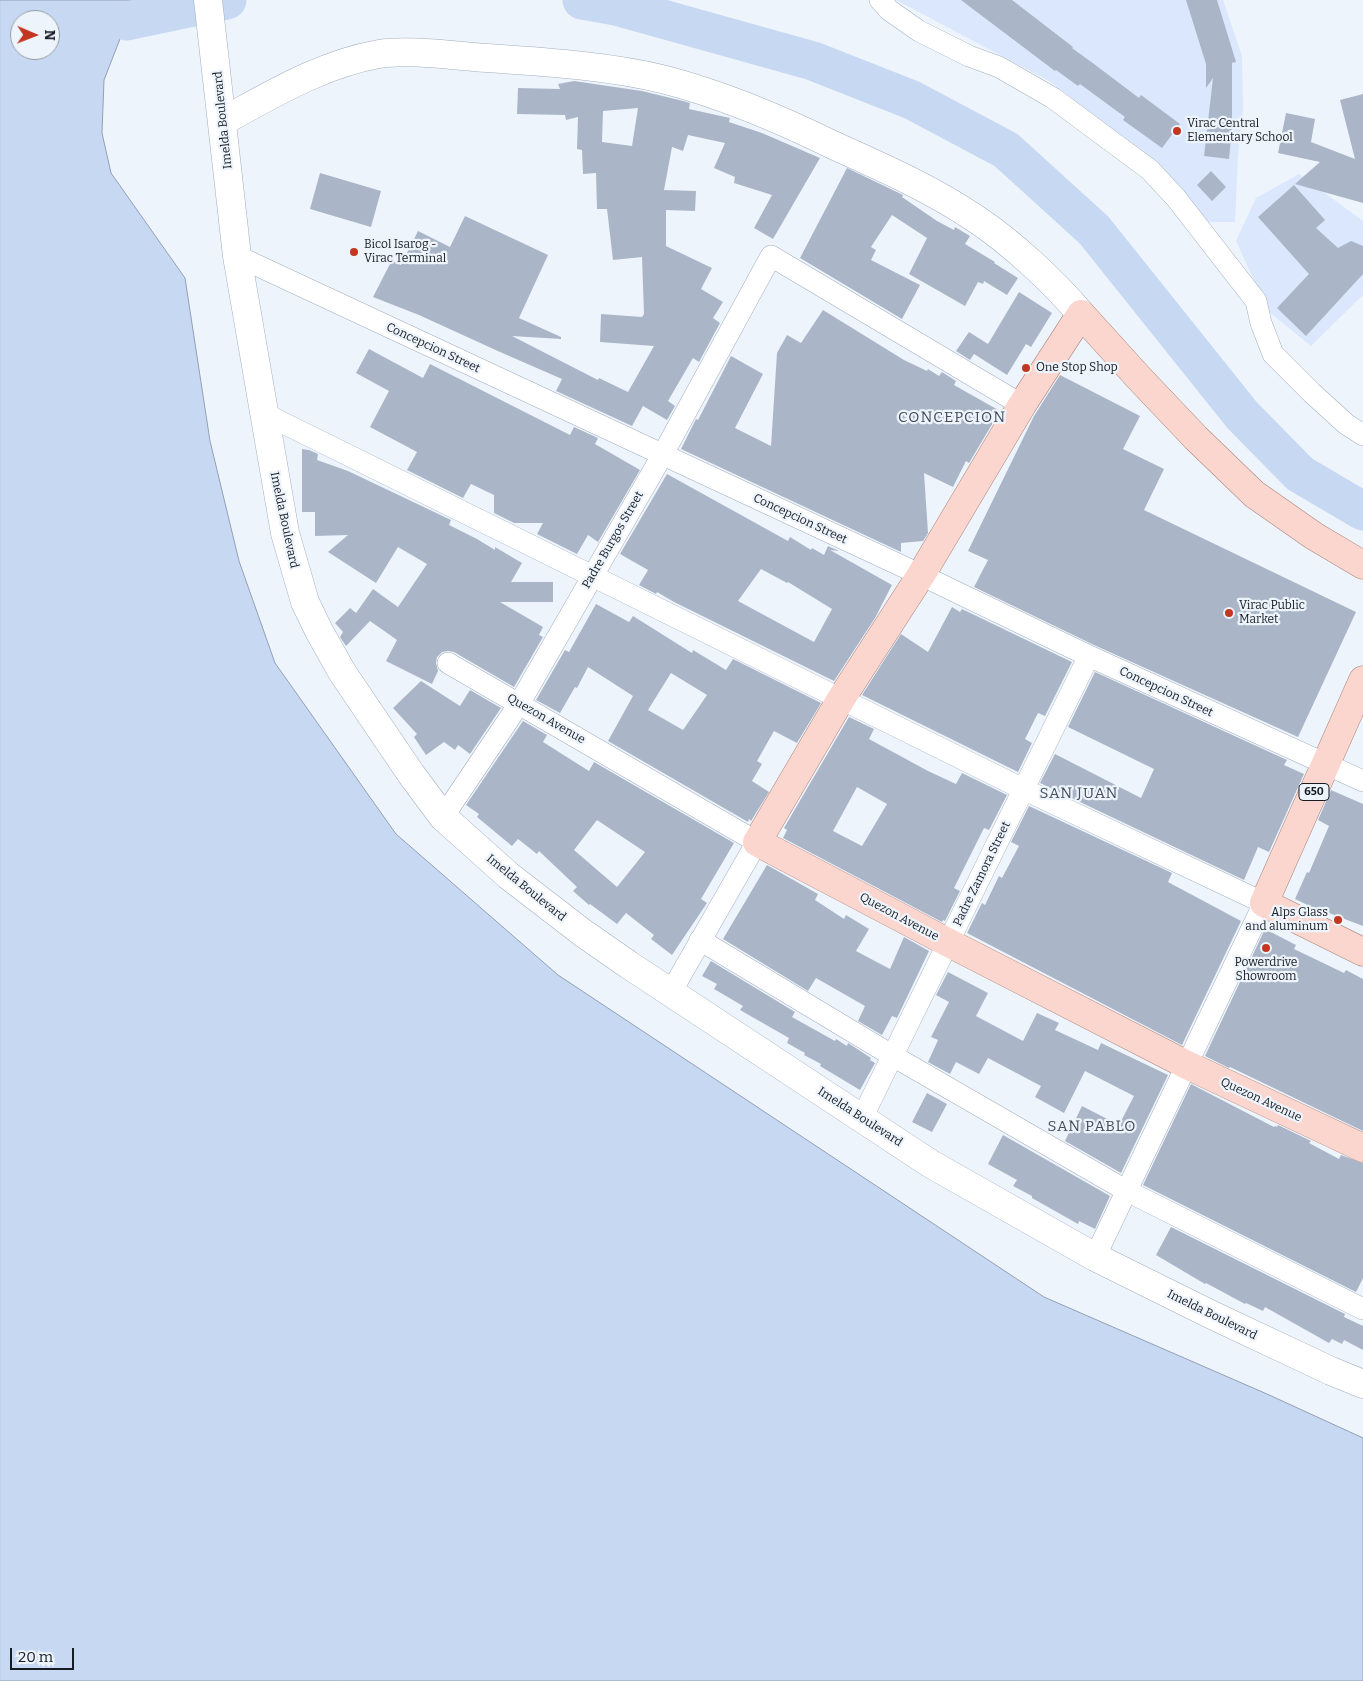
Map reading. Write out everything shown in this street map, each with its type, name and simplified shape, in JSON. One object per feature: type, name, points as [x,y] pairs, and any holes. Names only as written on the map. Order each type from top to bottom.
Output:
[{"type":"main road","name":"Imelda Boulevard","points":[[208,0],[219,83],[237,256],[285,533],[305,602],[318,631],[342,672],[411,774],[443,817],[509,876],[576,928],[931,1164],[1095,1257],[1212,1315],[1363,1384]]},
{"type":"main road","points":[[223,121],[305,77],[341,64],[382,54],[416,53],[521,60],[610,70],[665,80],[718,97],[804,130],[909,180],[976,219],[1056,286],[1189,431],[1254,494],[1314,536],[1363,565]]},
{"type":"main road","points":[[757,842],[841,699],[921,575],[1022,405],[1082,314]]},
{"type":"main road","name":"650","points":[[1264,903],[1363,680]]},
{"type":"main road","name":"Quezon Avenue","points":[[757,842],[1187,1065],[1363,1148]]},
{"type":"main road","points":[[1264,903],[1363,952]]},
{"type":"street","points":[[880,0],[889,10],[926,35],[999,68],[1053,98],[1150,170],[1176,198],[1256,301],[1261,323],[1274,354],[1346,424],[1363,435]]},
{"type":"street","name":"Concepcion Street","points":[[237,256],[921,575],[1089,656],[1363,781]]},
{"type":"street","name":"Padre Burgos Street","points":[[443,817],[519,704],[663,454],[771,256],[1022,405]]},
{"type":"street","points":[[263,413],[1023,789],[1264,903],[1095,1257]]},
{"type":"street","name":"Padre Zamora Street","points":[[862,1118],[1089,656]]},
{"type":"street","name":"Quezon Avenue","points":[[448,663],[757,842]]},
{"type":"street","points":[[671,992],[757,842]]},
{"type":"street","points":[[700,940],[893,1056],[1127,1191],[1363,1309]]},
{"type":"shaded area","points":[[0,0],[132,0],[127,21],[104,80],[102,133],[111,173],[185,278],[210,441],[239,561],[275,663],[396,834],[558,975],[1044,1297],[1363,1438],[1363,1681],[0,1681]]},
{"type":"shaded area","name":"Virac Central Elementary School","points":[[896,0],[1223,0],[1242,56],[1243,108],[1238,155],[1235,222],[1202,222],[1166,172],[1051,82]]},
{"type":"shaded area","points":[[1299,174],[1363,221],[1363,295],[1311,346],[1268,311],[1236,241],[1256,198]]},
{"type":"building","points":[[961,0],[1012,0],[1139,98],[1141,95],[1180,124],[1162,148],[1123,120],[1125,117],[1080,84],[1078,86],[1055,71]]},
{"type":"building","points":[[1186,0],[1217,0],[1236,62],[1232,63],[1232,128],[1229,159],[1204,156],[1213,78],[1206,88],[1206,64]]},
{"type":"building","points":[[574,81],[642,91],[683,101],[690,103],[689,109],[730,118],[729,122],[762,133],[820,158],[773,239],[754,228],[772,195],[734,183],[735,177],[714,168],[725,143],[688,135],[683,151],[672,147],[664,190],[696,191],[695,211],[666,210],[666,246],[712,268],[701,289],[723,302],[713,318],[720,323],[699,362],[693,358],[668,401],[675,406],[667,420],[643,406],[632,426],[556,391],[562,379],[419,315],[373,297],[392,260],[401,265],[418,231],[450,247],[465,216],[548,255],[519,318],[561,337],[561,339],[512,336],[598,380],[599,378],[628,392],[654,346],[600,342],[601,314],[642,317],[644,314],[642,257],[613,260],[607,209],[597,209],[596,173],[583,174],[582,150],[577,149],[578,117],[566,120],[565,115],[517,114],[518,88],[560,89],[558,84]],"holes":[[[638,108],[632,146],[602,142],[603,111]]]},
{"type":"building","points":[[1363,94],[1363,203],[1295,184],[1320,162],[1278,153],[1286,113],[1315,119],[1311,142],[1355,159],[1340,100]]},
{"type":"building","points":[[847,168],[903,195],[902,197],[937,221],[954,230],[955,227],[970,236],[965,244],[1018,278],[1007,295],[984,281],[983,284],[978,282],[965,306],[909,274],[927,238],[892,215],[871,247],[876,250],[871,260],[920,285],[902,319],[800,258]]},
{"type":"building","points":[[1211,171],[1226,187],[1212,201],[1197,185]]},
{"type":"building","points":[[320,173],[381,191],[371,227],[310,209]]},
{"type":"building","points":[[1294,185],[1325,220],[1316,228],[1338,248],[1351,241],[1363,246],[1363,274],[1306,336],[1277,308],[1309,274],[1258,217]]},
{"type":"building","points":[[1019,292],[1052,313],[1031,347],[1026,344],[1007,375],[974,354],[970,360],[956,351],[969,332],[988,344]]},
{"type":"building","points":[[823,310],[904,360],[927,371],[928,369],[939,376],[942,372],[956,381],[954,385],[1000,411],[969,463],[966,461],[953,487],[924,473],[928,533],[923,541],[901,543],[901,552],[681,449],[731,356],[763,374],[735,428],[771,446],[777,353],[787,335],[801,343]]},
{"type":"building","points":[[369,349],[423,378],[430,364],[570,435],[574,427],[598,438],[595,444],[640,470],[598,542],[588,535],[577,554],[537,534],[543,523],[514,523],[494,513],[494,495],[471,484],[463,498],[407,470],[417,452],[370,427],[389,391],[356,373]]},
{"type":"building","points":[[1060,375],[1140,416],[1123,449],[1164,469],[1144,510],[1356,612],[1298,737],[1094,645],[974,587],[988,560],[968,551],[1034,416]]},
{"type":"building","points":[[302,449],[318,454],[317,460],[348,471],[451,520],[449,525],[495,550],[495,547],[522,563],[511,582],[553,582],[553,602],[500,602],[543,627],[539,635],[543,637],[514,687],[454,652],[448,651],[442,652],[437,657],[438,671],[432,684],[386,661],[397,640],[370,621],[346,646],[340,637],[343,632],[335,623],[350,608],[356,613],[373,589],[398,607],[427,564],[398,547],[376,583],[328,552],[348,535],[315,536],[315,512],[302,512]]},
{"type":"building","points":[[667,474],[788,541],[790,537],[811,550],[812,548],[824,555],[828,546],[839,551],[830,550],[892,585],[875,618],[834,681],[657,592],[656,594],[639,585],[648,570],[620,554]],"holes":[[[761,569],[832,609],[814,642],[738,601]]]},
{"type":"building","points":[[596,604],[629,622],[633,616],[692,653],[693,650],[726,670],[733,659],[821,703],[797,743],[774,731],[757,761],[762,764],[752,781],[769,792],[751,821],[749,819],[748,822],[608,741],[633,696],[588,667],[577,688],[575,687],[560,713],[536,700],[565,650],[569,652]],"holes":[[[671,673],[707,695],[683,730],[648,710]]]},
{"type":"building","points":[[952,607],[960,612],[962,609],[1072,662],[1045,716],[1038,713],[1025,739],[1032,743],[1018,772],[862,695],[901,634],[928,652]]},
{"type":"building","points":[[1095,672],[1287,760],[1284,765],[1304,774],[1269,852],[1258,847],[1244,880],[1040,783],[1055,754],[1141,798],[1154,769],[1068,727]]},
{"type":"building","points":[[421,681],[460,706],[470,690],[501,708],[470,754],[458,745],[455,750],[444,742],[426,755],[414,737],[417,734],[393,708]]},
{"type":"building","points":[[849,717],[874,729],[869,739],[928,771],[956,784],[962,773],[1007,795],[989,830],[984,828],[954,888],[960,891],[945,921],[943,920],[942,922],[783,838],[787,830],[784,828]],"holes":[[[857,787],[887,804],[862,846],[833,831]]]},
{"type":"building","points":[[523,721],[547,735],[543,742],[589,771],[594,762],[734,843],[701,899],[707,903],[672,955],[651,939],[654,935],[626,913],[617,924],[589,905],[573,891],[577,887],[539,851],[537,854],[518,839],[512,846],[477,817],[479,814],[466,805]],"holes":[[[597,820],[645,852],[617,887],[574,850]]]},
{"type":"building","points":[[1331,790],[1363,804],[1363,926],[1329,913],[1328,915],[1295,899],[1307,872],[1309,873],[1329,826],[1318,820]]},
{"type":"building","points":[[1029,806],[1172,873],[1168,882],[1241,921],[1182,1045],[967,933],[982,903],[985,905],[999,876],[1002,878],[1019,846],[1011,842]]},
{"type":"building","points":[[767,865],[818,894],[815,900],[844,919],[846,915],[869,929],[856,951],[890,969],[904,937],[929,951],[897,1018],[892,1016],[882,1035],[858,1021],[865,1006],[816,978],[808,991],[723,939]]},
{"type":"building","points":[[1265,929],[1296,945],[1294,949],[1344,973],[1346,970],[1363,979],[1363,1131],[1205,1056]]},
{"type":"building","points":[[711,961],[795,1012],[792,1017],[835,1041],[836,1039],[847,1046],[848,1043],[871,1058],[870,1060],[875,1063],[860,1090],[804,1055],[805,1053],[787,1043],[789,1038],[740,1010],[743,1006],[714,989],[717,984],[702,976]]},
{"type":"building","points":[[948,972],[988,993],[976,1016],[1023,1041],[1037,1013],[1059,1023],[1055,1030],[1098,1050],[1101,1043],[1168,1075],[1121,1173],[1065,1141],[1082,1106],[1119,1125],[1134,1096],[1085,1071],[1064,1113],[1035,1097],[1041,1086],[988,1058],[979,1074],[956,1062],[950,1074],[928,1062],[938,1040],[931,1037],[949,1002],[936,995]]},
{"type":"building","points":[[1191,1084],[1274,1127],[1278,1125],[1311,1141],[1309,1143],[1339,1159],[1341,1155],[1363,1163],[1363,1278],[1356,1292],[1143,1185]]},
{"type":"building","points":[[927,1093],[947,1104],[932,1132],[912,1122]]},
{"type":"building","points":[[1003,1135],[1110,1196],[1095,1229],[1079,1221],[1078,1224],[1032,1198],[1032,1196],[1013,1186],[1017,1180],[988,1164]]},
{"type":"building","points":[[1171,1227],[1345,1314],[1344,1317],[1363,1326],[1363,1350],[1344,1340],[1342,1344],[1332,1339],[1329,1343],[1265,1307],[1263,1311],[1205,1284],[1156,1255]]},
{"type":"waterway","points":[[127,21],[227,0]]},
{"type":"waterway","points":[[582,0],[616,6],[813,61],[912,100],[1006,150],[1094,230],[1242,415],[1300,474],[1363,511]]},
{"type":"place","name":"Virac Central Elementary School","points":[[1177,131]]},
{"type":"place","name":"Bicol Isarog - Virac Terminal","points":[[354,252]]},
{"type":"place","name":"One Stop Shop","points":[[1026,368]]},
{"type":"place","name":"Virac Public Market","points":[[1229,613]]},
{"type":"place","name":"Alps Glass and aluminum","points":[[1338,920]]},
{"type":"place","name":"Powerdrive Showroom","points":[[1266,948]]},
{"type":"district","name":"CONCEPCION","points":[[952,418]]},
{"type":"district","name":"SAN JUAN","points":[[1079,794]]},
{"type":"district","name":"SAN PABLO","points":[[1092,1127]]}]
